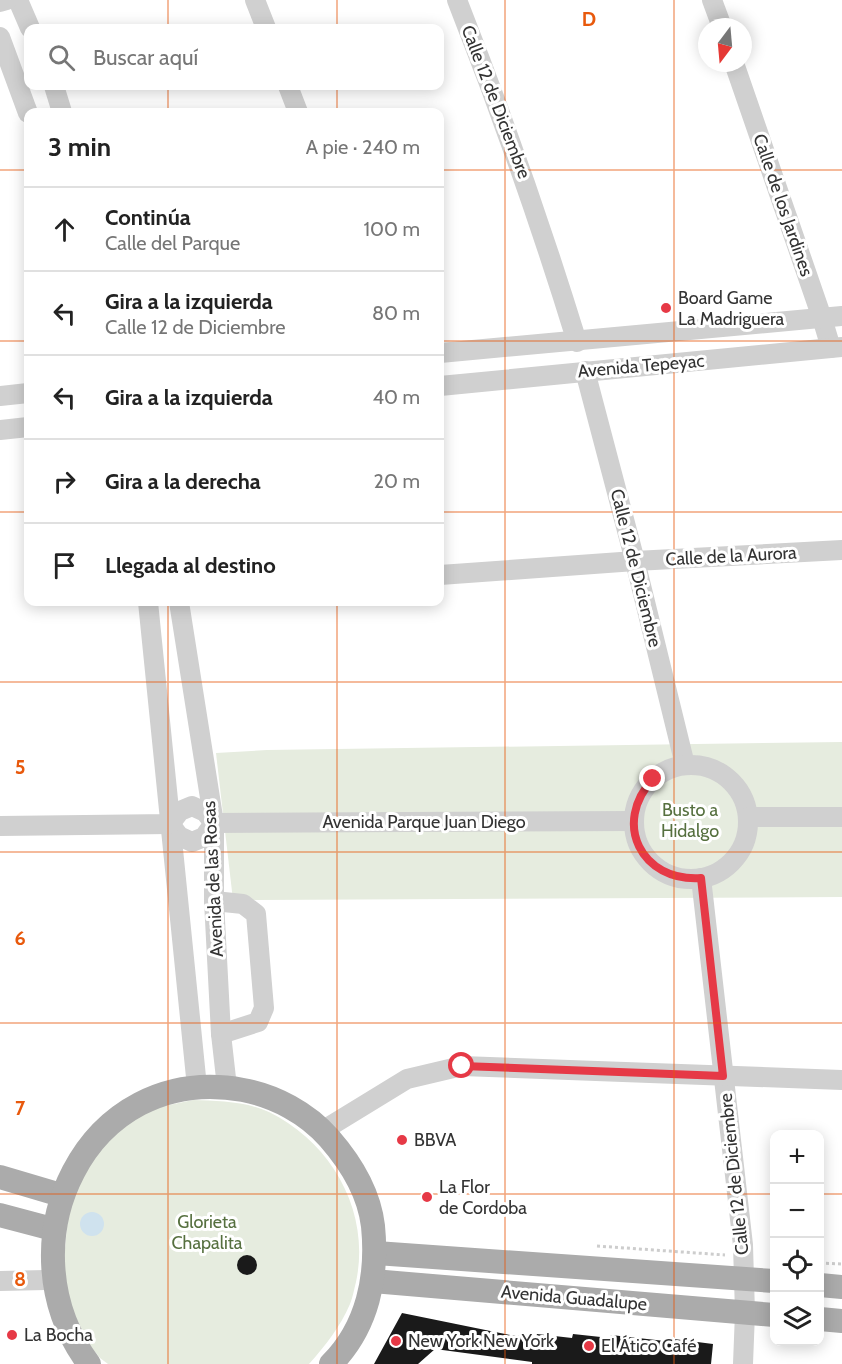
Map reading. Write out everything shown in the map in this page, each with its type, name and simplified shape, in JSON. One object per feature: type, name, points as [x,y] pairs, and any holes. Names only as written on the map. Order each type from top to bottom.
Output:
[{"type":"main road","points":[[81,1361],[53,1307],[46,1280],[44,1254],[45,1227],[54,1193],[68,1165],[80,1148],[110,1119],[136,1103],[166,1092],[197,1087],[226,1087],[253,1092],[278,1101],[301,1114],[322,1131],[345,1156],[362,1186],[372,1219],[376,1252],[373,1281],[365,1310],[335,1362]]},
{"type":"main road","points":[[0,1178],[54,1193]]},
{"type":"main road","points":[[0,1215],[45,1227]]},
{"type":"main road","name":"Avenida Guadalupe","points":[[376,1252],[770,1281]]},
{"type":"main road","name":"Avenida Guadalupe","points":[[373,1281],[770,1315]]},
{"type":"main road","points":[[824,1285],[842,1287]]},
{"type":"main road","points":[[824,1319],[842,1321]]},
{"type":"street","points":[[0,2],[7,0]]},
{"type":"street","points":[[18,0],[28,24]]},
{"type":"street","points":[[255,0],[264,24]]},
{"type":"street","name":"Calle 12 de Diciembre","points":[[457,0],[541,226],[577,342],[571,349],[570,359],[576,368],[585,371],[685,765]]},
{"type":"street","points":[[712,0],[719,18]]},
{"type":"street","points":[[0,37],[26,108]]},
{"type":"street","name":"Calle de los Jardines","points":[[737,72],[832,317],[836,347]]},
{"type":"street","points":[[55,90],[61,108]]},
{"type":"street","points":[[290,90],[296,108]]},
{"type":"street","name":"Avenida Tepeyac","points":[[444,353],[832,317]]},
{"type":"street","name":"Avenida Tepeyac","points":[[444,386],[836,347]]},
{"type":"street","points":[[0,396],[24,393]]},
{"type":"street","points":[[0,430],[24,427]]},
{"type":"street","name":"Calle de la Aurora","points":[[444,575],[635,561],[842,550]]},
{"type":"street","name":"Avenida de las Rosas","points":[[148,606],[197,1087]]},
{"type":"street","name":"Avenida de las Rosas","points":[[180,606],[214,823],[214,901],[226,1087]]},
{"type":"street","points":[[685,765],[711,768],[722,774],[740,793],[748,817],[748,829],[740,852],[723,869],[701,878],[676,877],[653,866],[638,845],[633,821],[639,798],[649,783],[663,772],[685,765]]},
{"type":"street","points":[[192,806],[205,812],[214,823],[204,837],[192,842],[179,836],[170,824],[180,811],[192,806]]},
{"type":"street","points":[[748,817],[842,817]]},
{"type":"street","name":"Avenida Parque Juan Diego","points":[[214,823],[633,821]]},
{"type":"street","points":[[0,826],[170,824]]},
{"type":"street","name":"Calle 12 de Diciembre","points":[[701,878],[743,1245],[745,1313],[743,1364]]},
{"type":"street","points":[[214,901],[243,904],[256,914],[264,1008],[258,1022],[221,1034]]},
{"type":"street","points":[[322,1131],[407,1078],[462,1066],[842,1080]]},
{"type":"street","points":[[0,1281],[46,1280]]},
{"type":"path","points":[[824,1263],[842,1264]]},
{"type":"green space","name":"Busto a Hidalgo","points":[[842,742],[842,897],[233,900],[216,753],[267,750]]},
{"type":"green space","name":"Glorieta Chapalita","points":[[193,1100],[241,1104],[269,1112],[291,1125],[311,1142],[342,1182],[352,1206],[358,1230],[359,1256],[356,1282],[351,1301],[342,1320],[327,1343],[309,1364],[108,1364],[100,1358],[76,1328],[61,1293],[71,1182],[122,1125],[155,1108]]},
{"type":"water","points":[[92,1212],[101,1215],[104,1224],[101,1233],[92,1236],[83,1233],[80,1224],[83,1215]]},
{"type":"building","points":[[247,1255],[254,1258],[257,1265],[254,1272],[247,1275],[240,1272],[237,1265],[240,1258]]},
{"type":"building","points":[[402,1313],[510,1335],[536,1337],[537,1334],[572,1338],[573,1334],[610,1338],[611,1335],[665,1341],[666,1338],[713,1344],[711,1364],[532,1364],[532,1362],[435,1349],[418,1364],[374,1364]]},
{"type":"place","name":"Board Game La Madriguera","points":[[666,308]]},
{"type":"place","name":"BBVA","points":[[402,1140]]},
{"type":"place","name":"La Flor de Cordoba","points":[[427,1197]]},
{"type":"place","name":"La Bocha","points":[[12,1335]]},
{"type":"place","name":"New York New York","points":[[396,1341]]},
{"type":"place","name":"El Ático Café","points":[[589,1346]]},
{"type":"route","points":[[462,1066],[723,1076],[701,878],[676,877],[653,866],[638,845],[634,833],[635,809],[639,798],[653,779]]}]
